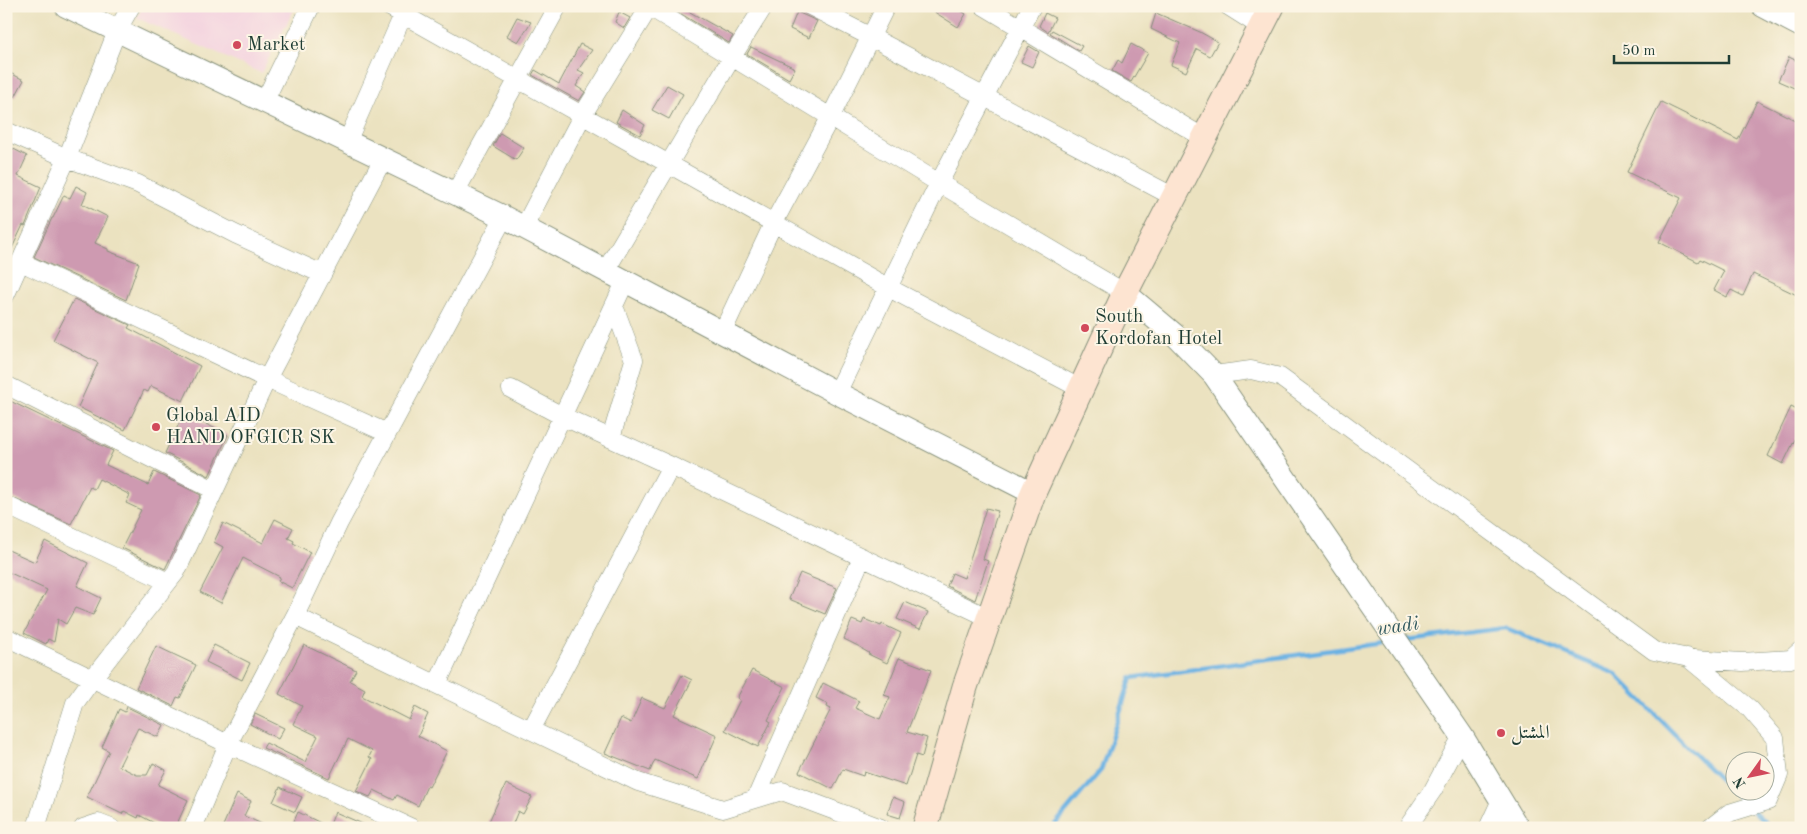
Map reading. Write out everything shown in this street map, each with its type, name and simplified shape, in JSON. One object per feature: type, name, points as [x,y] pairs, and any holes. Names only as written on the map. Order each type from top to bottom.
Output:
[{"type":"main road","points":[[925,828],[966,687],[1033,493],[1125,293],[1267,16]]},
{"type":"street","points":[[66,6],[524,227],[1033,493]]},
{"type":"street","points":[[6,294],[67,158],[117,31],[131,6]]},
{"type":"street","points":[[264,102],[311,6]]},
{"type":"street","points":[[455,193],[558,6]]},
{"type":"street","points":[[437,684],[614,306],[616,275],[669,165],[764,6]]},
{"type":"street","points":[[810,6],[871,36],[1174,197]]},
{"type":"street","points":[[723,331],[774,224],[886,6]]},
{"type":"street","points":[[984,6],[1204,138]]},
{"type":"street","points":[[837,392],[939,183],[1032,6]]},
{"type":"street","points":[[1228,6],[1267,16]]},
{"type":"street","points":[[1763,6],[1801,26]]},
{"type":"street","points":[[524,227],[582,116],[649,7],[939,183],[1125,293],[1176,336],[1214,375],[1462,736],[1518,828]]},
{"type":"street","points":[[347,142],[399,9],[518,80],[888,288],[1081,389]]},
{"type":"street","points":[[6,131],[67,158],[138,184],[235,234],[322,274]]},
{"type":"street","points":[[36,828],[75,703],[176,572],[267,379],[383,159]]},
{"type":"street","points":[[193,828],[228,744],[296,616],[339,523],[504,217]]},
{"type":"street","points":[[20,262],[267,379],[387,433]]},
{"type":"street","points":[[611,438],[634,360],[614,306]]},
{"type":"street","points":[[1214,375],[1251,370],[1280,377],[1654,651],[1687,657],[1742,662],[1791,659],[1801,650]]},
{"type":"street","points":[[6,385],[214,490]]},
{"type":"street","points":[[511,389],[562,416],[989,618]]},
{"type":"street","points":[[531,730],[671,466]]},
{"type":"street","points":[[6,505],[168,582]]},
{"type":"street","points":[[756,798],[862,557]]},
{"type":"street","points":[[296,616],[638,782],[723,809],[782,790],[881,828]]},
{"type":"street","points":[[6,637],[228,744],[412,828]]},
{"type":"street","points":[[1687,657],[1750,709],[1775,738],[1779,775],[1768,800],[1729,813],[1710,828]]},
{"type":"street","points":[[1407,828],[1433,790],[1462,736]]},
{"type":"street","points":[[1488,828],[1500,800]]},
{"type":"street","points":[[82,828],[98,823],[111,828]]},
{"type":"shaded area","name":"Market","points":[[143,6],[296,6],[261,73],[137,18]]},
{"type":"building","points":[[675,6],[679,6],[733,36],[729,43],[673,9]]},
{"type":"building","points":[[925,6],[954,6],[966,14],[958,27]]},
{"type":"building","points":[[619,12],[630,18],[624,28],[615,22]]},
{"type":"building","points":[[797,12],[817,21],[809,38],[790,29]]},
{"type":"building","points":[[1045,13],[1055,18],[1048,32],[1039,26]]},
{"type":"building","points":[[1156,13],[1218,42],[1210,56],[1197,49],[1186,72],[1171,65],[1180,43],[1151,29]]},
{"type":"building","points":[[517,17],[531,22],[518,42],[507,36]]},
{"type":"building","points":[[1052,30],[1082,46],[1079,51],[1050,33]]},
{"type":"building","points":[[580,44],[592,50],[578,70],[584,73],[576,86],[585,92],[579,101],[532,75],[535,70],[559,84]]},
{"type":"building","points":[[1131,44],[1148,53],[1131,82],[1112,71],[1118,60],[1122,63]]},
{"type":"building","points":[[1029,46],[1039,52],[1032,67],[1021,62]]},
{"type":"building","points":[[751,47],[795,68],[789,79],[747,54]]},
{"type":"building","points":[[1789,57],[1801,63],[1801,91],[1778,81]]},
{"type":"building","points":[[6,71],[24,80],[15,97],[6,93]]},
{"type":"building","points":[[667,85],[683,94],[669,119],[652,110]]},
{"type":"building","points":[[1757,101],[1801,123],[1801,297],[1753,274],[1743,296],[1731,290],[1727,297],[1714,290],[1724,271],[1700,259],[1698,262],[1659,242],[1681,198],[1627,172],[1661,102],[1738,140]]},
{"type":"building","points":[[622,110],[645,125],[640,135],[616,122]]},
{"type":"building","points":[[500,133],[524,148],[516,160],[493,146]]},
{"type":"building","points":[[6,145],[27,156],[18,176],[41,187],[25,226],[23,225],[6,261]]},
{"type":"building","points":[[76,186],[87,192],[82,204],[108,217],[95,243],[108,249],[108,251],[139,263],[126,300],[34,257],[64,195],[70,198]]},
{"type":"building","points":[[74,299],[130,325],[128,328],[200,366],[183,401],[151,386],[148,392],[144,390],[125,430],[78,407],[98,363],[53,340]]},
{"type":"building","points":[[6,399],[113,451],[106,465],[148,485],[154,472],[201,495],[165,569],[122,548],[141,510],[126,503],[130,495],[99,479],[94,489],[90,487],[71,524],[6,495]]},
{"type":"building","points":[[1791,407],[1801,412],[1801,427],[1783,464],[1768,456]]},
{"type":"building","points":[[184,413],[228,435],[209,476],[165,453]]},
{"type":"building","points":[[986,508],[998,511],[983,559],[988,561],[975,600],[947,586],[952,573],[964,578]]},
{"type":"building","points":[[275,519],[293,528],[288,538],[294,541],[293,543],[310,552],[292,588],[278,581],[280,577],[243,558],[221,603],[200,592],[223,547],[214,542],[223,523],[263,543]]},
{"type":"building","points":[[45,541],[88,563],[77,586],[101,598],[93,615],[75,608],[66,624],[58,619],[54,642],[48,639],[46,644],[24,633],[47,590],[6,571],[6,549],[35,562]]},
{"type":"building","points":[[800,573],[837,588],[825,614],[789,599]]},
{"type":"building","points":[[905,602],[928,612],[920,629],[897,619]]},
{"type":"building","points":[[864,619],[881,626],[882,624],[901,633],[887,663],[844,639],[852,620],[862,624]]},
{"type":"building","points":[[214,645],[250,663],[242,680],[206,662]]},
{"type":"building","points":[[304,645],[356,670],[350,681],[365,689],[362,696],[409,720],[415,707],[428,714],[418,736],[447,751],[418,806],[397,795],[394,800],[374,790],[370,797],[356,791],[372,759],[369,757],[372,751],[348,739],[329,778],[263,748],[266,743],[305,762],[318,736],[293,724],[302,706],[279,694]]},
{"type":"building","points":[[156,646],[196,665],[180,698],[177,697],[173,706],[136,688]]},
{"type":"building","points":[[899,658],[931,670],[907,732],[927,738],[922,757],[916,755],[906,786],[864,772],[863,776],[843,769],[833,789],[799,772],[831,709],[827,707],[828,704],[816,698],[823,683],[859,701],[855,708],[880,719],[890,697],[884,695]]},
{"type":"building","points":[[752,670],[785,687],[768,720],[771,722],[758,747],[725,730],[740,700],[737,698]]},
{"type":"building","points":[[682,675],[692,680],[674,715],[717,735],[698,779],[655,760],[650,771],[605,753],[621,718],[631,723],[642,698],[665,708]]},
{"type":"building","points":[[127,707],[164,725],[158,737],[138,728],[119,766],[137,775],[147,775],[153,763],[166,770],[158,785],[188,800],[175,828],[164,828],[139,815],[138,818],[124,811],[122,814],[87,797],[109,751],[102,747],[119,709],[125,712]]},
{"type":"building","points":[[255,714],[284,728],[278,739],[250,724]]},
{"type":"building","points":[[506,784],[532,797],[523,814],[518,811],[511,828],[486,828]]},
{"type":"building","points":[[280,787],[302,797],[295,812],[273,802]]},
{"type":"building","points":[[237,794],[251,801],[244,816],[271,828],[222,828]]},
{"type":"building","points":[[893,797],[905,802],[900,818],[887,814]]},
{"type":"building","points":[[298,812],[329,827],[335,812],[372,828],[291,828]]},
{"type":"waterway","name":"wadi","points":[[1406,640],[1506,628],[1616,674],[1744,803]]},
{"type":"waterway","name":"wadi","points":[[1052,828],[1101,770],[1131,678],[1390,642]]},
{"type":"waterway","name":"wadi","points":[[1752,810],[1771,828]]},
{"type":"place","name":"Market","points":[[237,45]]},
{"type":"place","name":"South Kordofan Hotel","points":[[1085,328]]},
{"type":"place","name":"Global AID HAND OFGICR SK","points":[[156,427]]},
{"type":"place","name":"المشتل","points":[[1501,733]]}]
